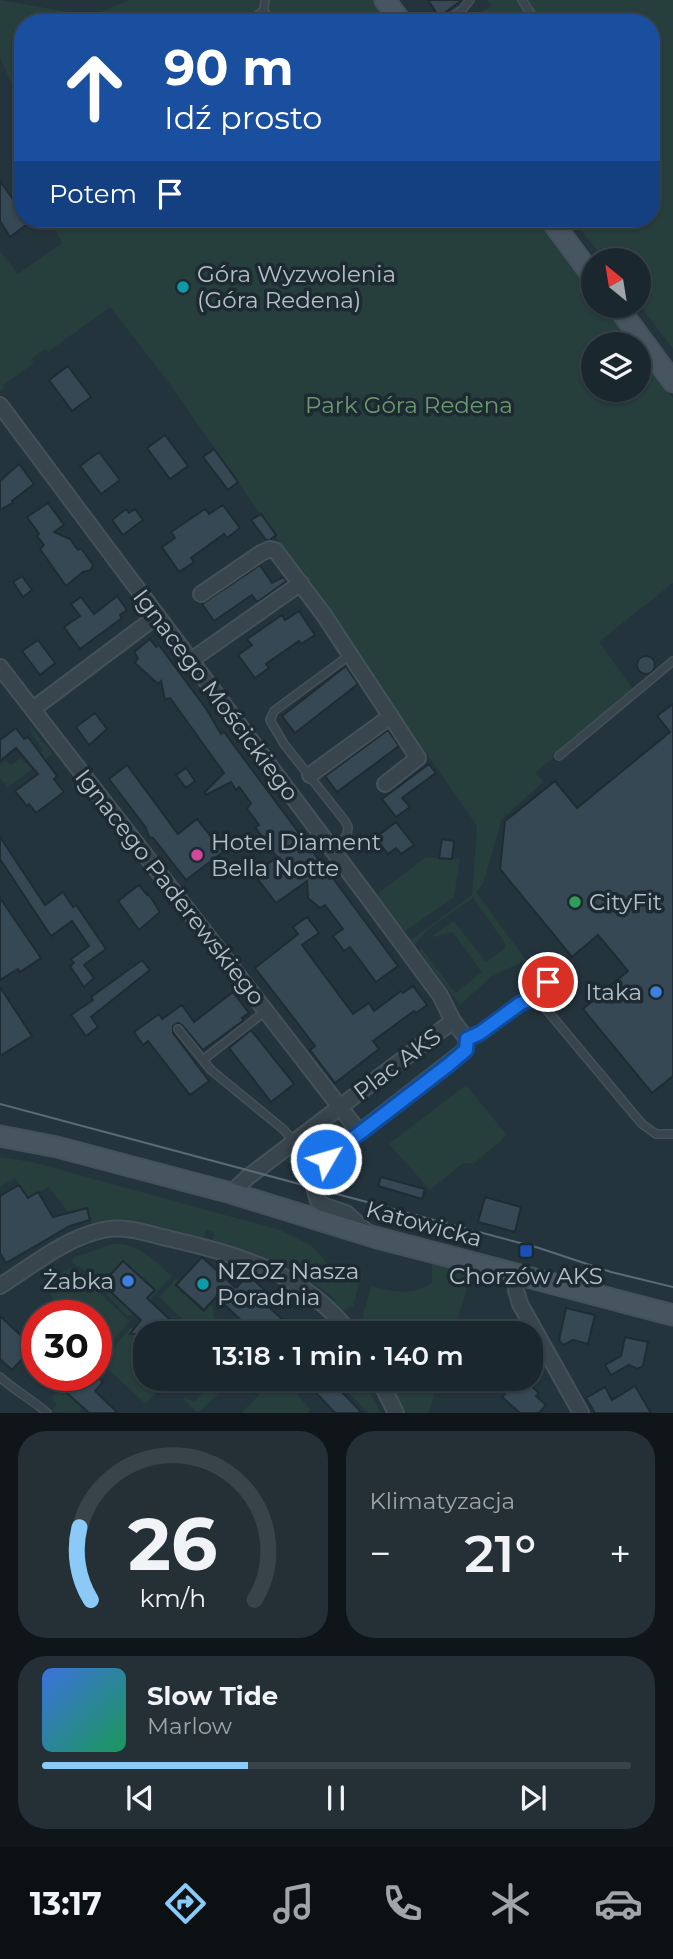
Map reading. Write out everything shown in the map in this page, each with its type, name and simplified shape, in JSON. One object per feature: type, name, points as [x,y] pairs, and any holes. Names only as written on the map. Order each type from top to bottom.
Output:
[{"type":"street","points":[[557,228],[581,261]]},
{"type":"street","points":[[626,318],[673,382]]},
{"type":"street","name":"Ignacego Mościckiego","points":[[0,405],[440,995],[453,1021]]},
{"type":"street","points":[[201,594],[270,549],[281,556],[418,758],[385,784]]},
{"type":"street","points":[[190,662],[301,583]]},
{"type":"street","points":[[33,709],[157,616]]},
{"type":"street","name":"Ignacego Paderewskiego","points":[[0,667],[340,1108]]},
{"type":"street","points":[[310,775],[391,716]]},
{"type":"street","name":"Plac AKS","points":[[231,1193],[453,1021],[467,1039],[466,1050],[320,1164],[316,1170],[313,1187],[321,1204],[346,1213],[370,1235]]},
{"type":"street","name":"Plac AKS","points":[[340,1108],[360,1133]]},
{"type":"street","name":"Katowicka","points":[[0,1136],[57,1147],[231,1193],[370,1235],[673,1314]]},
{"type":"street","points":[[0,1286],[75,1240],[100,1231],[122,1228],[227,1253],[268,1269],[292,1280],[317,1297],[330,1307],[341,1321]]},
{"type":"street","points":[[516,1290],[520,1304],[581,1413]]},
{"type":"street","points":[[385,1391],[396,1413]]},
{"type":"lane","points":[[265,0],[266,14]]},
{"type":"lane","points":[[456,14],[471,0]]},
{"type":"lane","points":[[259,14],[264,10]]},
{"type":"lane","points":[[331,849],[347,836],[348,827],[270,720],[274,711],[350,655]]},
{"type":"lane","points":[[559,756],[673,661]]},
{"type":"lane","points":[[529,1000],[535,991],[562,973]]},
{"type":"lane","points":[[467,1039],[480,1033],[521,1003],[529,1000],[541,1003],[642,1124],[656,1134],[673,1134]]},
{"type":"lane","points":[[204,1059],[258,1017]]},
{"type":"lane","points":[[178,1029],[211,1070],[295,1142]]},
{"type":"lane","points":[[0,1377],[15,1391],[35,1401],[47,1413]]},
{"type":"green space","points":[[0,0],[80,14],[14,14],[14,89],[0,58]]},
{"type":"green space","points":[[129,0],[375,0],[385,14],[96,14]]},
{"type":"green space","points":[[487,0],[673,0],[673,349],[650,318],[651,248],[595,248],[580,228],[660,228],[660,14],[478,14],[491,6]]},
{"type":"green space","name":"Park Góra Redena","points":[[54,228],[547,228],[581,275],[581,318],[613,318],[623,332],[581,332],[581,402],[651,402],[651,368],[673,398],[673,583],[599,642],[634,691],[536,772],[543,782],[502,819],[483,884],[476,892],[526,960],[491,977],[460,1005],[419,950],[422,949],[455,993],[482,972],[453,932],[432,936],[454,921],[486,962],[505,948],[505,943],[473,898],[427,930],[415,944],[411,940],[472,895],[477,826],[169,383],[110,307],[48,352],[45,349],[31,359],[34,363],[3,385],[5,388],[0,391],[0,251],[18,274],[62,243]]},
{"type":"green space","points":[[31,727],[41,740],[39,742],[43,742],[52,754],[7,788],[5,785],[8,782],[4,784],[0,778],[0,765],[5,760],[11,765],[20,758],[26,763],[43,750],[31,733]]},
{"type":"green space","points":[[426,857],[460,859],[454,897],[404,932],[377,894]]},
{"type":"green space","points":[[466,1085],[506,1134],[473,1164],[463,1163],[430,1190],[389,1144]]},
{"type":"green space","points":[[336,1121],[345,1128],[344,1137],[310,1168],[280,1161],[330,1123]]},
{"type":"green space","points":[[0,1157],[32,1162],[280,1230],[312,1246],[329,1265],[362,1274],[353,1306],[343,1311],[334,1303],[336,1300],[308,1280],[262,1256],[213,1240],[214,1232],[206,1230],[203,1238],[147,1224],[112,1220],[93,1227],[87,1208],[69,1213],[49,1187],[28,1198],[15,1178],[0,1187]]},
{"type":"green space","points":[[112,1244],[121,1244],[152,1258],[172,1276],[148,1302],[146,1300],[155,1289],[122,1261],[102,1284],[133,1313],[127,1316],[72,1262],[73,1258]]},
{"type":"green space","points":[[432,1264],[472,1273],[457,1321],[362,1321],[371,1286],[410,1291],[432,1283]]},
{"type":"green space","points":[[71,1267],[107,1300],[53,1300],[45,1283]]},
{"type":"green space","points":[[176,1278],[178,1281],[175,1286],[203,1312],[211,1305],[213,1307],[214,1321],[184,1321],[159,1297]]},
{"type":"green space","points":[[112,1305],[130,1321],[112,1341]]},
{"type":"green space","points":[[131,1327],[133,1391],[157,1391],[146,1404],[112,1373],[112,1350]]},
{"type":"green space","points":[[59,1391],[65,1391],[82,1406],[80,1413],[50,1412],[57,1404],[51,1398]]},
{"type":"green space","points":[[204,1391],[221,1391],[198,1413],[183,1399],[185,1397],[194,1402]]},
{"type":"green space","points":[[263,1391],[294,1391],[311,1410],[307,1413],[241,1413]]},
{"type":"green space","points":[[347,1391],[369,1391],[381,1413],[368,1413]]},
{"type":"green space","points":[[392,1391],[435,1391],[429,1413],[402,1413]]},
{"type":"building","points":[[428,0],[462,0],[443,14],[437,14]]},
{"type":"building","points":[[0,181],[14,200],[14,228],[22,228],[10,237],[0,221]]},
{"type":"building","points":[[68,366],[91,397],[72,411],[49,380]]},
{"type":"building","points":[[165,435],[188,466],[170,479],[147,448]]},
{"type":"building","points":[[214,449],[238,482],[228,490],[203,457]]},
{"type":"building","points":[[99,452],[120,480],[101,494],[80,466]]},
{"type":"building","points":[[19,464],[34,484],[12,501],[13,503],[0,510],[0,481]]},
{"type":"building","points":[[48,503],[64,525],[54,532],[70,539],[78,550],[81,548],[93,565],[91,570],[83,572],[66,586],[40,549],[44,545],[27,517]]},
{"type":"building","points":[[223,505],[240,528],[227,538],[224,534],[191,558],[194,562],[179,572],[162,547],[175,538],[171,532],[205,509],[209,514]]},
{"type":"building","points":[[126,509],[129,513],[135,509],[143,520],[123,535],[112,520]]},
{"type":"building","points":[[261,514],[276,535],[270,540],[266,540],[251,520]]},
{"type":"building","points":[[260,565],[272,583],[283,577],[287,581],[257,602],[252,595],[214,621],[202,604]]},
{"type":"building","points":[[22,576],[32,590],[23,597],[13,582]]},
{"type":"building","points":[[117,596],[127,610],[120,615],[122,618],[80,649],[64,627],[80,616],[71,604],[81,597],[94,614]]},
{"type":"building","points":[[299,611],[315,635],[301,644],[299,641],[266,664],[269,668],[255,678],[238,655],[252,645],[247,639],[282,615],[285,620]]},
{"type":"building","points":[[150,639],[156,647],[159,645],[207,710],[221,734],[224,732],[319,860],[316,862],[329,879],[332,877],[398,966],[376,982],[350,947],[344,951],[333,936],[343,929],[325,905],[320,908],[308,898],[307,881],[276,903],[254,874],[277,857],[255,827],[259,825],[247,809],[251,803],[239,787],[236,790],[231,782],[206,795],[205,792],[224,773],[170,698],[165,700],[161,681],[158,684],[135,663],[138,658],[134,652]]},
{"type":"building","points":[[38,640],[55,663],[40,675],[22,651]]},
{"type":"building","points":[[646,656],[652,659],[655,665],[652,671],[646,674],[640,671],[637,665],[640,659]]},
{"type":"building","points":[[346,666],[358,684],[295,733],[282,716]]},
{"type":"building","points":[[673,704],[673,1076],[652,1093],[583,1009],[628,971],[598,935],[572,957],[500,869],[505,821],[555,781],[577,808],[670,732],[657,716]]},
{"type":"building","points":[[95,713],[107,729],[89,745],[76,727]]},
{"type":"building","points":[[16,728],[24,739],[28,737],[37,749],[57,776],[54,779],[64,792],[36,813],[15,791],[38,774],[16,748],[0,761],[0,740]]},
{"type":"building","points":[[388,730],[399,746],[337,792],[325,776]]},
{"type":"building","points":[[429,764],[436,773],[402,798],[410,807],[396,817],[382,799]]},
{"type":"building","points":[[127,765],[178,834],[197,819],[223,852],[186,880],[153,838],[149,837],[146,828],[109,779]]},
{"type":"building","points":[[186,768],[195,781],[186,788],[176,775]]},
{"type":"building","points":[[396,822],[414,845],[401,854],[396,848],[388,854],[375,838]]},
{"type":"building","points":[[0,837],[45,905],[63,892],[73,907],[76,905],[106,949],[84,965],[94,978],[84,987],[70,966],[74,963],[71,959],[89,946],[72,921],[51,936],[0,859]]},
{"type":"building","points":[[442,839],[454,841],[452,859],[439,858]]},
{"type":"building","points":[[139,885],[147,895],[148,893],[160,912],[139,930],[118,901]]},
{"type":"building","points":[[0,898],[41,958],[20,972],[18,969],[0,980]]},
{"type":"building","points":[[307,917],[319,933],[302,945],[353,1014],[369,1003],[374,1011],[401,991],[403,993],[413,986],[427,1005],[416,1013],[414,1011],[373,1041],[379,1049],[335,1083],[310,1050],[315,1046],[255,968],[298,934],[293,927]]},
{"type":"building","points":[[142,960],[150,970],[91,1017],[98,1027],[86,1036],[71,1015]]},
{"type":"building","points":[[0,987],[32,1036],[0,1056]]},
{"type":"building","points":[[233,992],[249,1013],[242,1018],[244,1020],[203,1050],[182,1025],[178,1023],[173,1026],[173,1033],[209,1081],[190,1095],[148,1041],[143,1045],[134,1032],[159,1014],[162,1019],[182,1005],[194,1022]]},
{"type":"building","points":[[251,1030],[294,1084],[271,1102],[229,1048]]},
{"type":"building","points":[[381,1177],[425,1189],[422,1199],[378,1186]]},
{"type":"building","points":[[19,1185],[28,1198],[38,1192],[53,1217],[87,1208],[90,1220],[70,1226],[6,1263],[0,1253],[0,1196]]},
{"type":"building","points":[[485,1197],[521,1207],[515,1232],[478,1222]]},
{"type":"building","points":[[202,1257],[236,1288],[248,1275],[276,1300],[269,1307],[284,1321],[242,1321],[216,1297],[204,1310],[176,1285]]},
{"type":"building","points":[[123,1261],[155,1290],[147,1298],[171,1321],[140,1321],[102,1284]]},
{"type":"building","points":[[566,1308],[595,1315],[588,1344],[573,1340],[563,1345],[559,1340]]},
{"type":"building","points":[[0,1316],[21,1336],[21,1360],[12,1370],[0,1359]]},
{"type":"building","points":[[625,1337],[648,1342],[643,1366],[637,1369],[629,1365],[611,1375],[605,1365],[621,1356]]},
{"type":"building","points":[[635,1386],[651,1413],[595,1413],[586,1398],[605,1387],[612,1400]]},
{"type":"building","points":[[65,1391],[95,1391],[118,1413],[89,1413]]},
{"type":"building","points":[[314,1391],[341,1391],[362,1413],[335,1413]]},
{"type":"building","points":[[507,1391],[537,1391],[539,1393],[536,1396],[546,1405],[539,1413],[520,1413],[502,1397]]},
{"type":"tram line","points":[[0,1104],[539,1248],[611,1272],[673,1287]]},
{"type":"place","name":"Góra Wyzwolenia (Góra Redena)","points":[[183,287]]},
{"type":"place","name":"Hotel Diament Bella Notte","points":[[197,855]]},
{"type":"place","name":"CityFit","points":[[575,902]]},
{"type":"place","name":"Itaka","points":[[656,992]]},
{"type":"place","name":"Chorzów AKS","points":[[526,1251]]},
{"type":"place","name":"Żabka","points":[[128,1281]]},
{"type":"place","name":"NZOZ Nasza Poradnia","points":[[203,1284]]},
{"type":"route","points":[[326,1159],[466,1050],[467,1039],[529,1000],[535,991],[548,982]]}]
